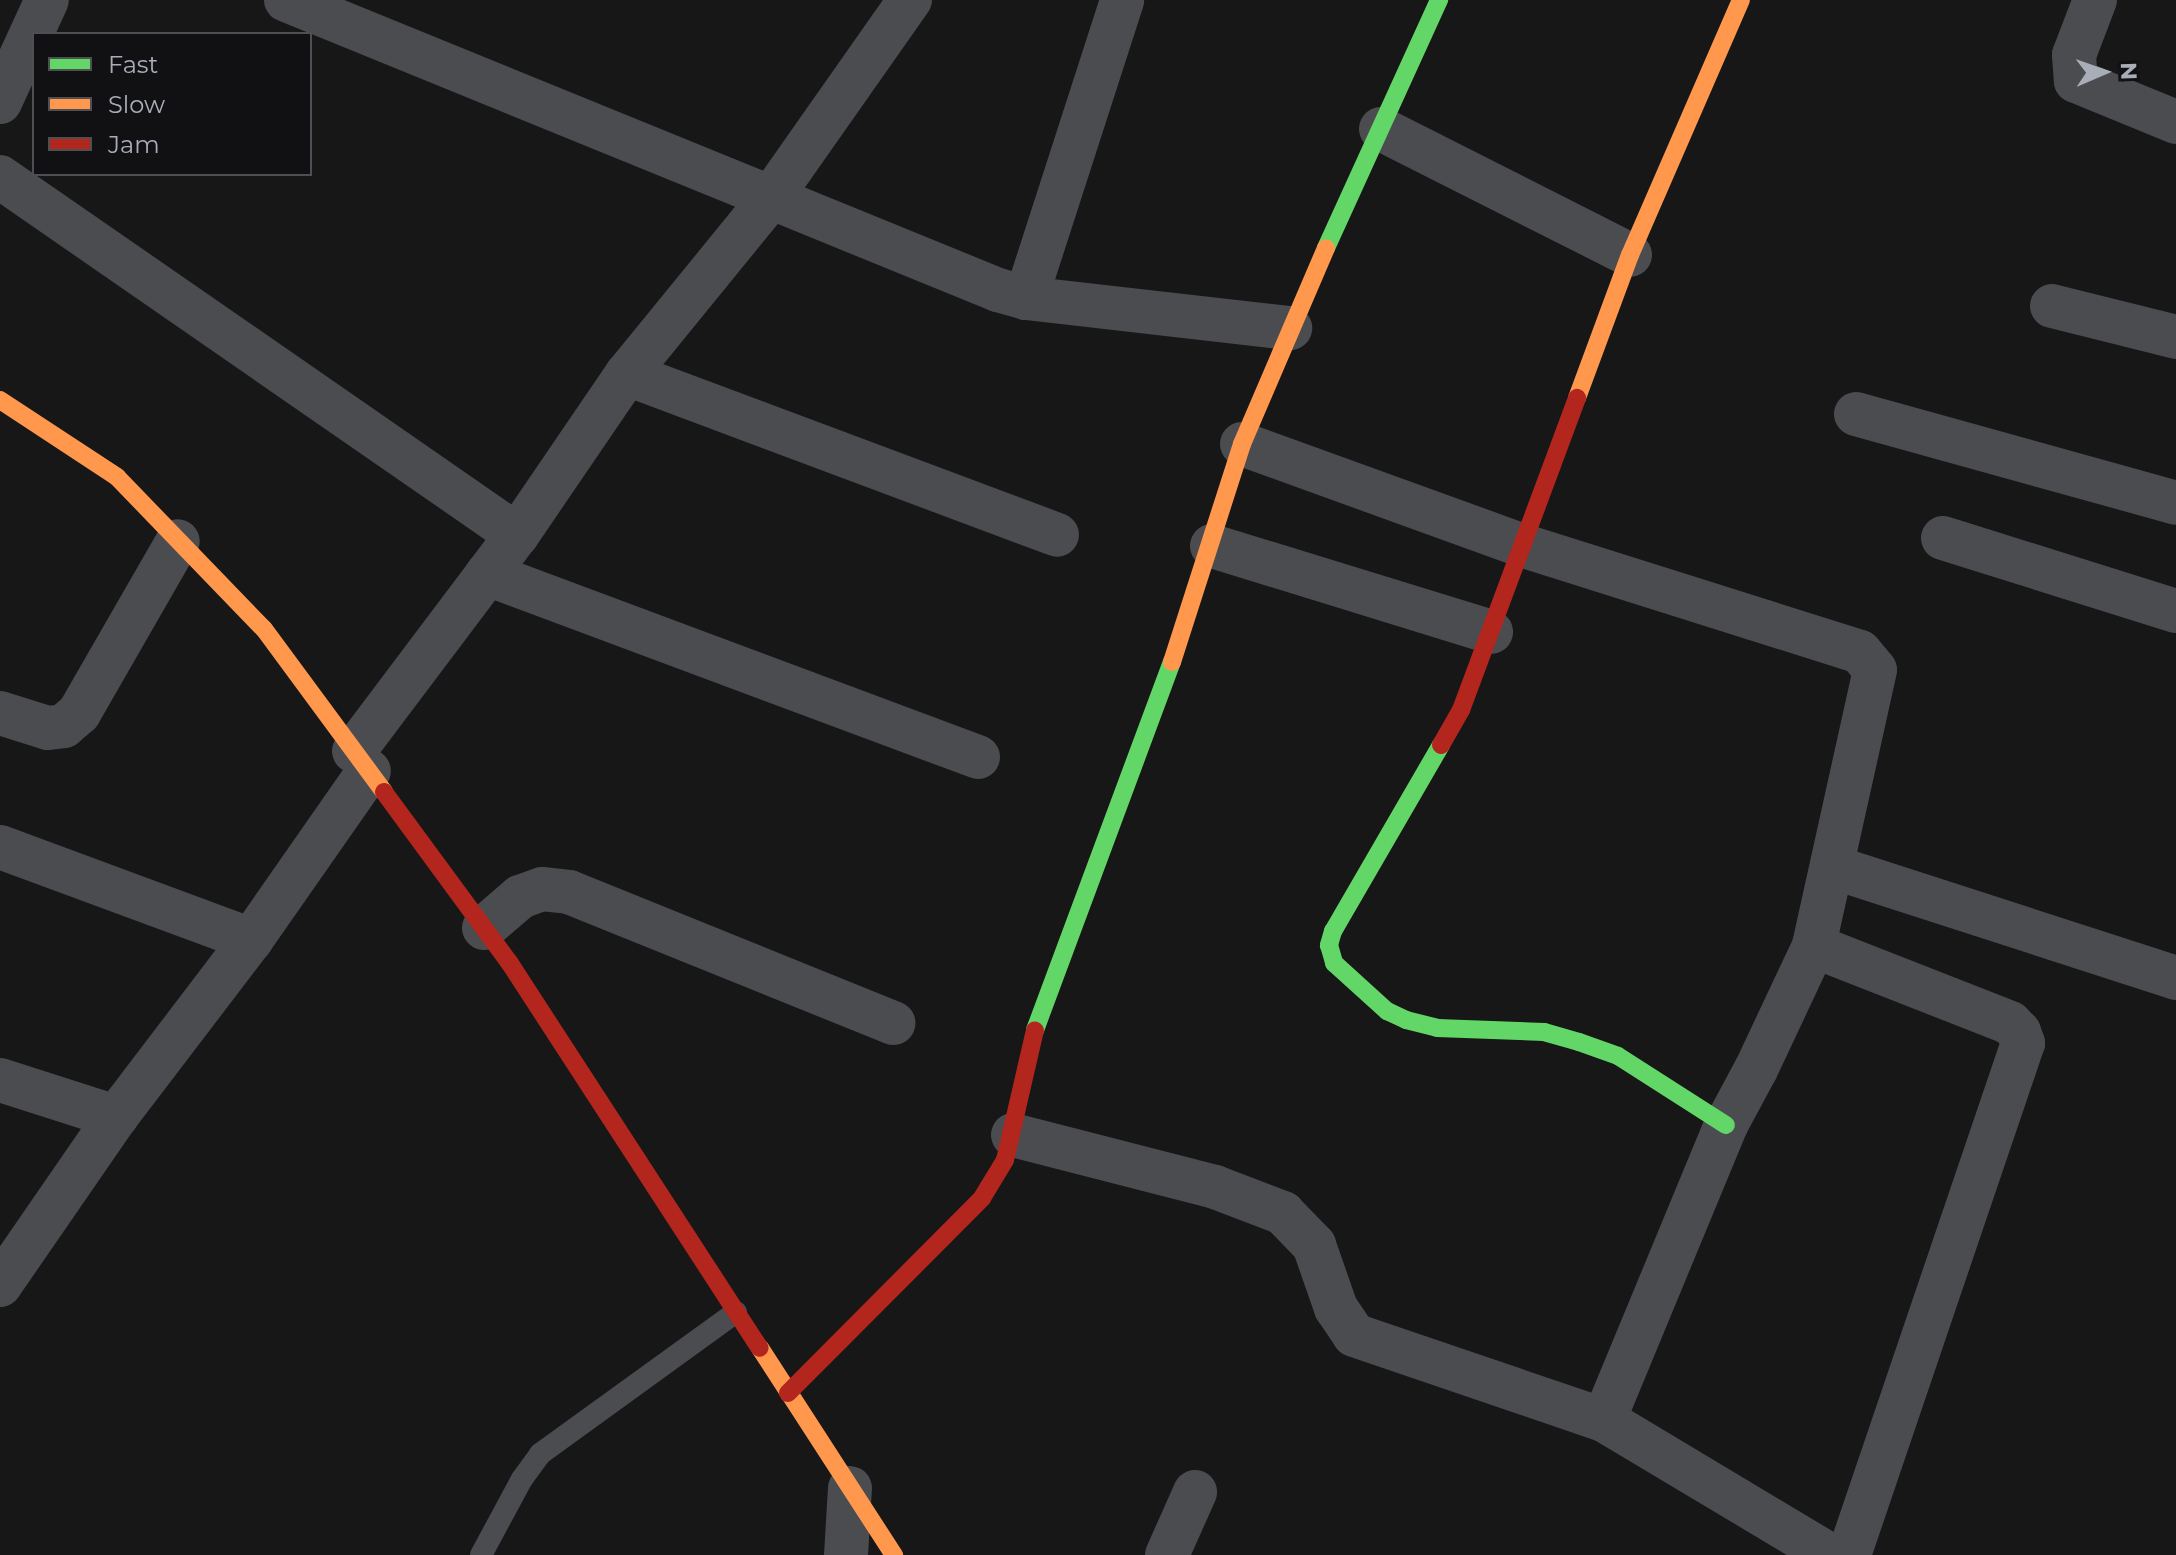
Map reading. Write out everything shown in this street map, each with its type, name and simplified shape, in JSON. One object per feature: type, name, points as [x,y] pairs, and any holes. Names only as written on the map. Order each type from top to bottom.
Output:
[{"type":"street","points":[[6,75],[47,0]]},
{"type":"street","points":[[286,0],[772,196],[963,278],[1026,298],[1290,328]]},
{"type":"street","points":[[0,1285],[116,1117],[251,940],[361,761],[627,374],[772,196],[910,0]]},
{"type":"street","points":[[1026,298],[1122,0]]},
{"type":"street","points":[[788,1393],[995,1182],[1013,1135],[1034,1034],[1047,994],[1212,546],[1242,444],[1290,328],[1439,0]]},
{"type":"street","points":[[1726,1125],[1618,1056],[1579,1042],[1544,1032],[1437,1028],[1406,1020],[1387,1011],[1334,963],[1329,945],[1333,931],[1461,710],[1630,255],[1741,0]]},
{"type":"street","points":[[2095,0],[2074,55],[2076,81],[2176,122]]},
{"type":"street","points":[[1381,129],[1630,255]]},
{"type":"street","points":[[0,177],[517,535]]},
{"type":"street","points":[[2052,306],[2176,337]]},
{"type":"street","points":[[627,374],[1057,535]]},
{"type":"street","points":[[0,400],[117,477],[264,629],[484,928],[894,1555]]},
{"type":"street","points":[[1856,414],[2176,503]]},
{"type":"street","points":[[1242,444],[1521,545],[1860,652],[1870,660],[1875,670],[1873,693],[1814,946],[1726,1125],[1604,1420]]},
{"type":"street","points":[[1943,538],[2176,611]]},
{"type":"street","points":[[0,713],[48,728],[64,726],[79,713],[178,541]]},
{"type":"street","points":[[1212,546],[1491,632]]},
{"type":"street","points":[[487,574],[978,757]]},
{"type":"street","points":[[0,847],[251,940]]},
{"type":"street","points":[[1833,867],[2176,978]]},
{"type":"street","points":[[484,928],[520,897],[542,889],[569,892],[894,1023]]},
{"type":"street","points":[[1814,946],[2010,1023],[2019,1032],[2023,1043],[1849,1555]]},
{"type":"street","points":[[0,1080],[116,1117]]},
{"type":"street","points":[[1013,1135],[1215,1187],[1283,1213],[1314,1245],[1336,1308],[1354,1335],[1604,1420],[1830,1555]]},
{"type":"street","points":[[846,1555],[850,1488]]},
{"type":"street","points":[[1167,1555],[1195,1492]]},
{"type":"lane","points":[[481,1555],[522,1479],[540,1454],[736,1312]]},
{"type":"traffic: fast","points":[[1326,248],[1439,0]]},
{"type":"traffic: fast","points":[[1035,1030],[1172,662]]},
{"type":"traffic: fast","points":[[1441,745],[1333,931],[1329,945],[1334,963],[1387,1011],[1406,1020],[1437,1028],[1544,1032],[1579,1042],[1618,1056],[1726,1125]]},
{"type":"traffic: slow","points":[[1577,398],[1630,255],[1741,0]]},
{"type":"traffic: slow","points":[[1172,662],[1242,444],[1326,248]]},
{"type":"traffic: slow","points":[[0,400],[117,477],[264,629],[384,792]]},
{"type":"traffic: slow","points":[[760,1348],[894,1555]]},
{"type":"traffic: jam","points":[[1441,745],[1461,710],[1577,398]]},
{"type":"traffic: jam","points":[[384,792],[509,962],[760,1348]]},
{"type":"traffic: jam","points":[[788,1393],[982,1198],[1005,1160],[1035,1030]]}]
